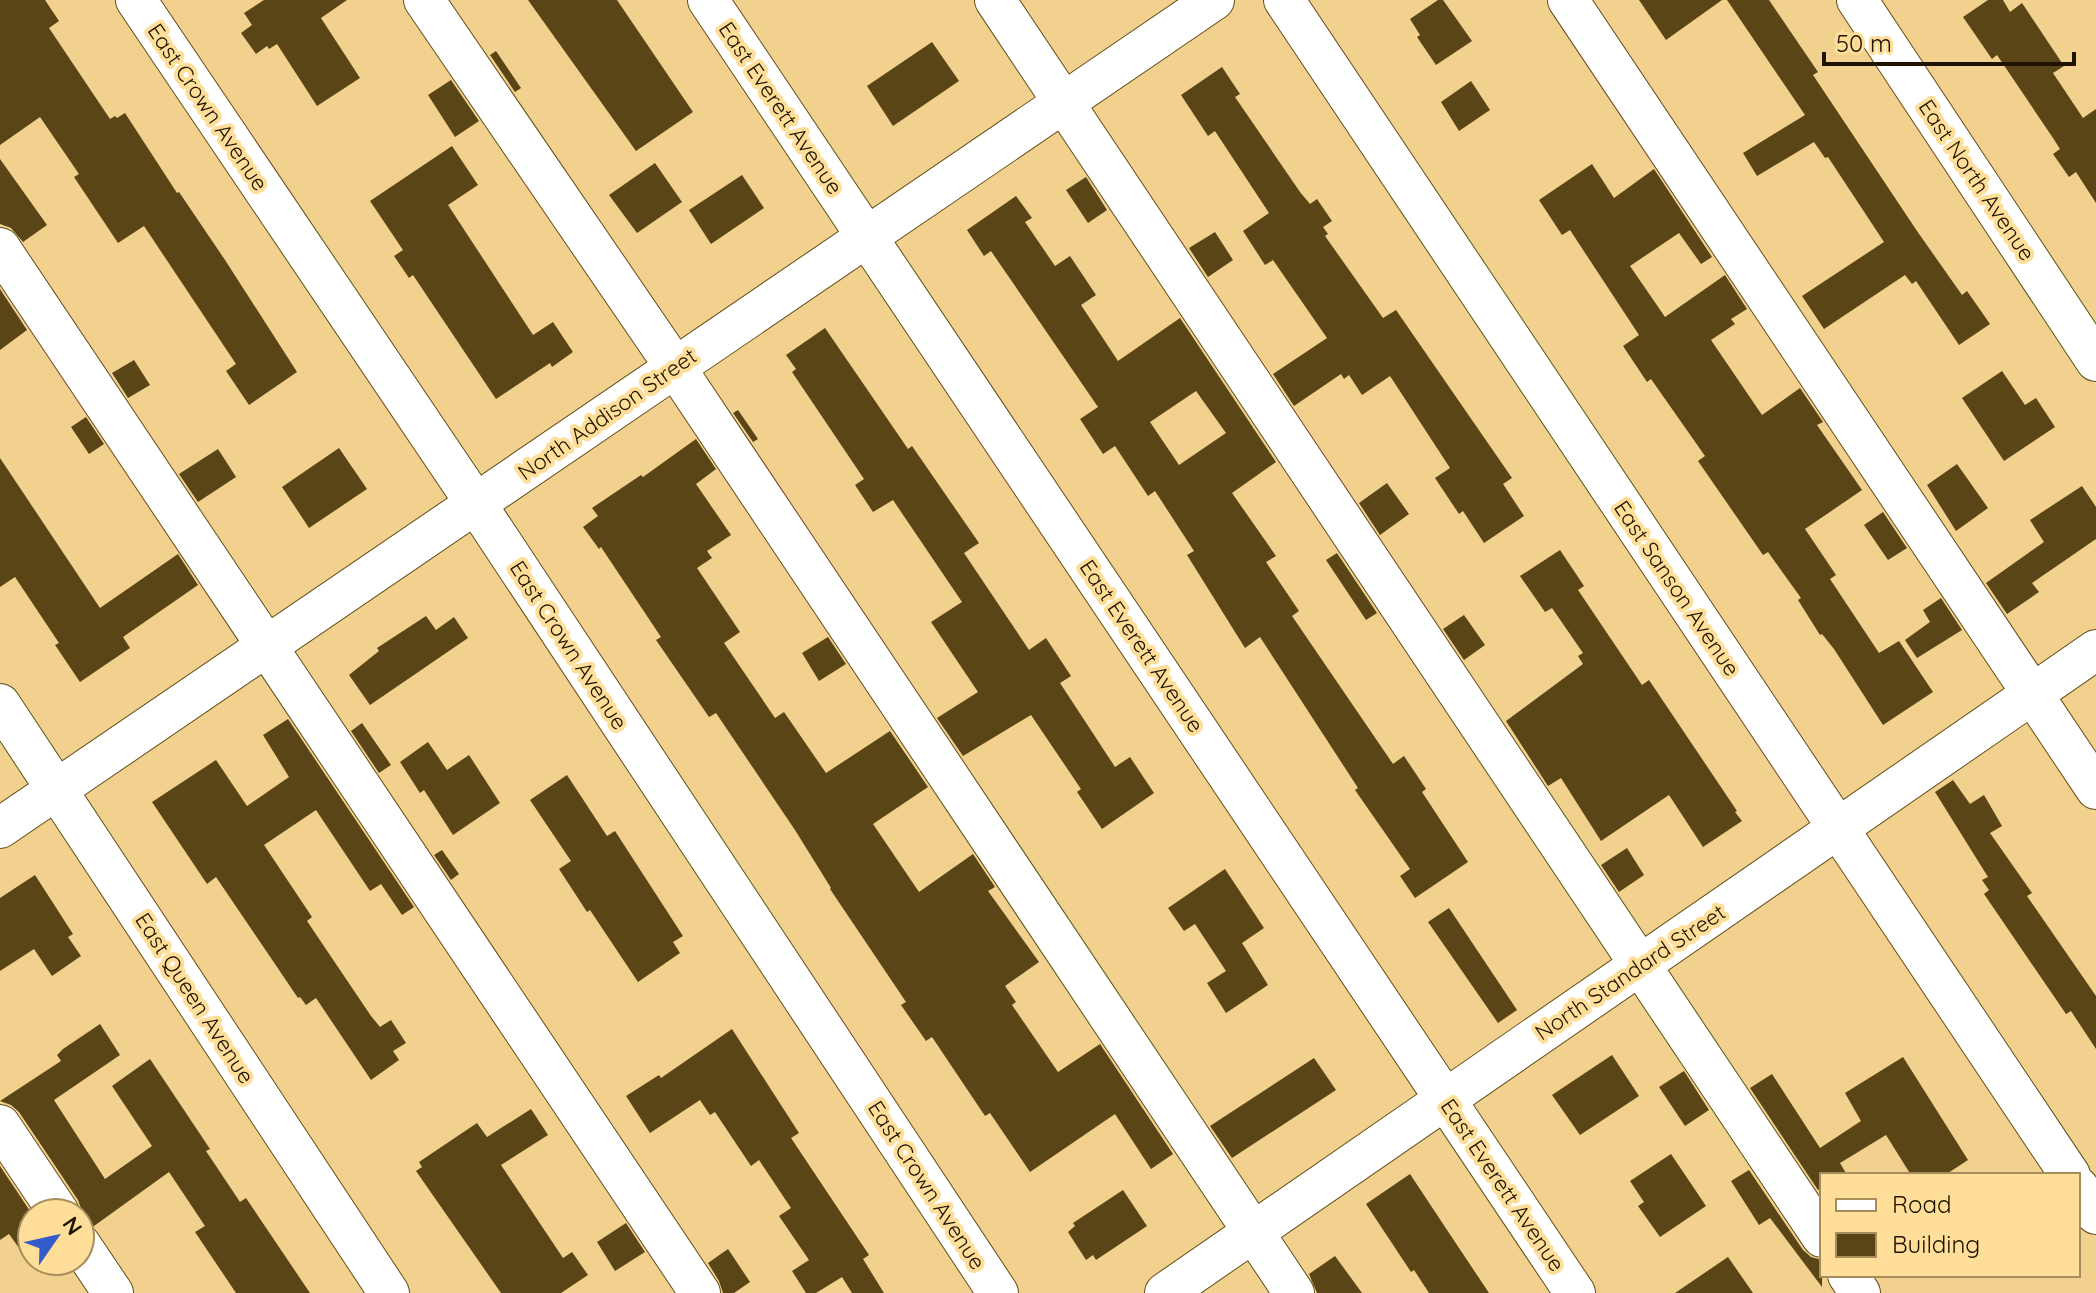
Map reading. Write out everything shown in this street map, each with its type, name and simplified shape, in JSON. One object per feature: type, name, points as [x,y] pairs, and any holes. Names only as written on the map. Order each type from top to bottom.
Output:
[{"type":"street","name":"East Crown Avenue","points":[[136,0],[476,504],[998,1293]]},
{"type":"street","points":[[424,0],[675,367],[1294,1293]]},
{"type":"street","name":"East Everett Avenue","points":[[708,0],[1575,1293]]},
{"type":"street","points":[[995,0],[1820,1234]]},
{"type":"street","name":"North Addison Street","points":[[0,828],[1214,0]]},
{"type":"street","name":"East Sanson Avenue","points":[[1284,0],[2069,1173]]},
{"type":"street","points":[[1568,0],[2096,789]]},
{"type":"street","name":"East North Avenue","points":[[1857,0],[2096,361]]},
{"type":"street","points":[[0,248],[700,1293]]},
{"type":"street","name":"North Standard Street","points":[[1165,1293],[2096,650]]},
{"type":"street","name":"East Queen Avenue","points":[[0,704],[389,1293]]},
{"type":"street","points":[[0,1125],[48,1197]]},
{"type":"street","points":[[2080,1190],[2096,1214]]},
{"type":"street","points":[[96,1268],[113,1293]]},
{"type":"building","points":[[0,0],[45,0],[59,21],[49,28],[110,119],[125,113],[297,372],[249,405],[226,371],[236,364],[144,226],[118,243],[74,177],[79,174],[40,117],[0,145]]},
{"type":"building","points":[[264,0],[347,0],[321,18],[360,78],[317,106],[277,44],[269,49],[267,46],[256,54],[241,33],[252,25],[244,13]]},
{"type":"building","points":[[528,0],[617,0],[693,112],[636,151]]},
{"type":"building","points":[[1438,0],[1443,0],[1472,41],[1436,65],[1417,37],[1420,35],[1410,19]]},
{"type":"building","points":[[1639,0],[1722,0],[1666,40]]},
{"type":"building","points":[[1727,0],[1769,0],[1818,72],[1813,75],[1917,231],[1962,295],[1967,291],[1990,324],[1959,345],[1916,281],[1912,284],[1905,275],[1824,329],[1802,296],[1884,242],[1828,157],[1825,158],[1814,142],[1757,176],[1743,153],[1805,115]]},
{"type":"building","points":[[1988,0],[2003,0],[2010,12],[2022,3],[2064,66],[2053,73],[2083,118],[2096,109],[2096,203],[2076,172],[2069,177],[2053,154],[2060,149],[2053,138],[1997,55],[1992,59],[1963,17]]},
{"type":"building","points":[[932,42],[959,81],[893,126],[867,86]]},
{"type":"building","points":[[496,51],[521,88],[515,92],[490,55]]},
{"type":"building","points":[[1222,67],[1240,94],[1235,97],[1300,192],[1310,204],[1317,199],[1332,221],[1323,227],[1328,234],[1325,236],[1383,318],[1396,310],[1512,478],[1503,484],[1524,516],[1484,543],[1463,511],[1459,514],[1435,478],[1450,468],[1390,376],[1362,395],[1349,375],[1344,379],[1341,374],[1294,406],[1273,374],[1327,338],[1273,260],[1265,265],[1243,231],[1269,213],[1215,131],[1208,136],[1181,95]]},
{"type":"building","points":[[451,80],[479,121],[455,137],[428,95]]},
{"type":"building","points":[[1471,81],[1490,110],[1459,131],[1441,102]]},
{"type":"building","points":[[452,146],[478,185],[448,205],[533,335],[553,322],[573,352],[552,367],[550,363],[496,399],[413,275],[409,278],[394,256],[403,250],[370,201]]},
{"type":"building","points":[[0,159],[47,225],[23,242],[11,228],[0,224]]},
{"type":"building","points":[[655,163],[682,202],[637,233],[609,195]]},
{"type":"building","points":[[1592,164],[1614,198],[1654,169],[1712,257],[1701,264],[1679,233],[1630,266],[1665,317],[1725,275],[1747,309],[1731,319],[1735,324],[1711,340],[1762,415],[1800,388],[1823,422],[1817,425],[1862,490],[1805,529],[1836,575],[1830,579],[1879,653],[1899,641],[1933,692],[1883,725],[1834,649],[1820,635],[1798,600],[1801,598],[1768,552],[1763,555],[1698,461],[1705,456],[1651,379],[1647,382],[1623,346],[1639,335],[1570,230],[1562,235],[1539,200]]},
{"type":"building","points":[[742,175],[764,208],[711,244],[689,210]]},
{"type":"building","points":[[1086,177],[1107,210],[1088,223],[1066,190]]},
{"type":"building","points":[[1016,196],[1032,218],[1025,222],[1055,266],[1070,256],[1096,295],[1081,305],[1118,361],[1180,318],[1276,462],[1232,493],[1276,556],[1266,562],[1299,611],[1292,616],[1393,764],[1404,756],[1426,789],[1422,792],[1468,862],[1415,898],[1400,876],[1410,869],[1355,790],[1358,788],[1260,637],[1245,648],[1187,555],[1194,551],[1155,491],[1148,496],[1115,446],[1103,454],[1080,419],[1098,407],[991,251],[984,256],[967,230]],"holes":[[[1196,391],[1226,433],[1179,465],[1150,422]]]},
{"type":"building","points":[[1215,232],[1233,260],[1208,277],[1189,248]]},
{"type":"building","points":[[0,289],[27,330],[0,350]]},
{"type":"building","points":[[825,328],[908,449],[912,446],[979,543],[964,553],[1029,650],[1046,638],[1071,676],[1060,683],[1115,767],[1130,757],[1154,793],[1102,829],[1077,792],[1081,789],[1031,715],[963,756],[937,718],[978,692],[931,622],[962,602],[893,500],[873,512],[855,485],[864,479],[792,372],[796,369],[786,355]]},
{"type":"building","points":[[134,360],[150,385],[128,398],[112,373]]},
{"type":"building","points":[[2002,371],[2025,405],[2036,398],[2055,427],[2004,461],[1962,398]]},
{"type":"building","points":[[738,410],[758,439],[753,442],[733,413]]},
{"type":"building","points":[[86,417],[104,444],[89,454],[71,427]]},
{"type":"building","points":[[696,439],[716,469],[696,484],[731,535],[707,551],[712,558],[697,568],[740,632],[724,643],[775,718],[784,712],[826,773],[890,731],[928,787],[873,824],[919,892],[973,854],[995,887],[988,891],[1039,962],[1005,986],[1016,1002],[1012,1005],[1058,1072],[1100,1044],[1173,1154],[1151,1169],[1115,1114],[1030,1172],[990,1113],[985,1116],[932,1037],[926,1041],[901,1005],[906,1002],[830,889],[795,830],[716,713],[709,717],[656,640],[661,637],[601,547],[599,549],[583,527],[598,516],[592,508]]},
{"type":"building","points":[[339,448],[367,489],[309,528],[282,487]]},
{"type":"building","points":[[218,449],[236,477],[198,502],[179,474]]},
{"type":"building","points":[[0,458],[100,608],[178,554],[198,585],[123,637],[130,648],[80,682],[55,645],[59,643],[15,577],[0,587]]},
{"type":"building","points":[[1957,464],[1988,508],[1956,531],[1927,485]]},
{"type":"building","points":[[1387,483],[1409,514],[1380,535],[1359,503]]},
{"type":"building","points":[[2082,486],[2096,507],[2096,539],[2032,583],[2039,592],[2007,614],[1986,583],[2044,542],[2030,520]]},
{"type":"building","points":[[1883,512],[1907,548],[1888,560],[1864,525]]},
{"type":"building","points":[[1560,550],[1584,586],[1578,590],[1642,685],[1649,680],[1742,821],[1703,847],[1669,795],[1601,841],[1561,778],[1548,786],[1506,721],[1583,664],[1578,656],[1583,653],[1552,608],[1545,612],[1520,576]]},
{"type":"building","points":[[1337,553],[1377,613],[1366,620],[1326,560]]},
{"type":"building","points":[[1941,598],[1962,630],[1917,658],[1905,640],[1930,622],[1923,610]]},
{"type":"building","points":[[1464,615],[1485,645],[1464,660],[1443,629]]},
{"type":"building","points":[[426,616],[436,630],[454,617],[468,638],[370,705],[349,675],[379,651],[377,648]]},
{"type":"building","points":[[828,637],[846,664],[819,681],[802,653]]},
{"type":"building","points":[[288,719],[414,907],[402,915],[381,884],[370,891],[316,810],[264,845],[312,917],[307,921],[371,1016],[380,1027],[391,1020],[406,1043],[393,1051],[399,1060],[371,1080],[316,998],[306,1005],[298,998],[216,877],[207,884],[152,802],[216,760],[247,806],[289,777],[263,735]]},
{"type":"building","points":[[362,723],[391,765],[379,773],[351,731]]},
{"type":"building","points":[[428,742],[447,770],[469,755],[500,803],[453,835],[424,790],[420,793],[400,762]]},
{"type":"building","points":[[567,775],[607,836],[615,831],[683,936],[673,942],[680,953],[638,982],[559,869],[571,861],[530,800]]},
{"type":"building","points":[[1953,780],[1970,804],[1984,795],[2002,826],[1990,833],[2032,893],[2027,896],[2096,996],[2096,1049],[2071,1011],[2066,1014],[1984,894],[1989,890],[1982,880],[1988,877],[1935,792]]},
{"type":"building","points":[[1627,848],[1644,875],[1619,892],[1601,865]]},
{"type":"building","points":[[442,850],[459,874],[451,880],[434,855]]},
{"type":"building","points":[[1225,869],[1264,928],[1242,943],[1268,985],[1226,1013],[1207,983],[1226,971],[1195,924],[1184,931],[1168,908]]},
{"type":"building","points":[[35,875],[73,934],[68,937],[81,956],[52,976],[34,949],[0,971],[0,898]]},
{"type":"building","points":[[1449,908],[1517,1010],[1498,1023],[1428,922]]},
{"type":"building","points":[[100,1024],[120,1055],[54,1100],[105,1179],[152,1146],[112,1086],[150,1059],[210,1149],[206,1151],[240,1202],[246,1198],[310,1293],[236,1293],[195,1232],[205,1226],[169,1172],[96,1225],[96,1197],[76,1197],[19,1112],[0,1101],[61,1061],[57,1055]]},
{"type":"building","points":[[732,1029],[799,1133],[791,1138],[869,1255],[863,1259],[884,1293],[852,1293],[842,1277],[816,1293],[806,1293],[792,1271],[809,1260],[779,1216],[791,1208],[759,1160],[751,1166],[715,1112],[710,1115],[700,1100],[650,1133],[626,1096],[659,1075],[661,1078]]},
{"type":"building","points":[[1612,1055],[1639,1096],[1580,1135],[1552,1095]]},
{"type":"building","points":[[1903,1057],[1968,1160],[1948,1173],[1910,1173],[1886,1135],[1840,1163],[1846,1173],[1820,1173],[1818,1190],[1750,1088],[1772,1074],[1820,1148],[1861,1121],[1845,1093]]},
{"type":"building","points":[[1314,1058],[1336,1090],[1232,1158],[1210,1126]]},
{"type":"building","points":[[1684,1071],[1709,1110],[1685,1126],[1659,1087]]},
{"type":"building","points":[[531,1109],[548,1135],[501,1165],[563,1258],[572,1252],[588,1275],[561,1293],[501,1293],[416,1171],[422,1167],[419,1162],[477,1123],[487,1137]]},
{"type":"building","points":[[1671,1154],[1706,1206],[1660,1237],[1638,1206],[1644,1202],[1630,1181]]},
{"type":"building","points":[[0,1166],[21,1197],[16,1197],[16,1244],[9,1234],[0,1240]]},
{"type":"building","points":[[1749,1170],[1803,1250],[1820,1259],[1822,1287],[1770,1218],[1759,1225],[1731,1181]]},
{"type":"building","points":[[1410,1174],[1489,1293],[1429,1293],[1414,1270],[1411,1272],[1366,1204]]},
{"type":"building","points":[[1123,1190],[1147,1226],[1096,1260],[1093,1255],[1086,1260],[1068,1232],[1075,1226],[1073,1223]]},
{"type":"building","points":[[626,1223],[645,1252],[615,1271],[597,1242]]},
{"type":"building","points":[[728,1249],[750,1282],[734,1293],[723,1293],[708,1263]]},
{"type":"building","points":[[1335,1256],[1362,1293],[1317,1293],[1309,1274]]},
{"type":"building","points":[[1728,1257],[1753,1293],[1675,1293]]}]
